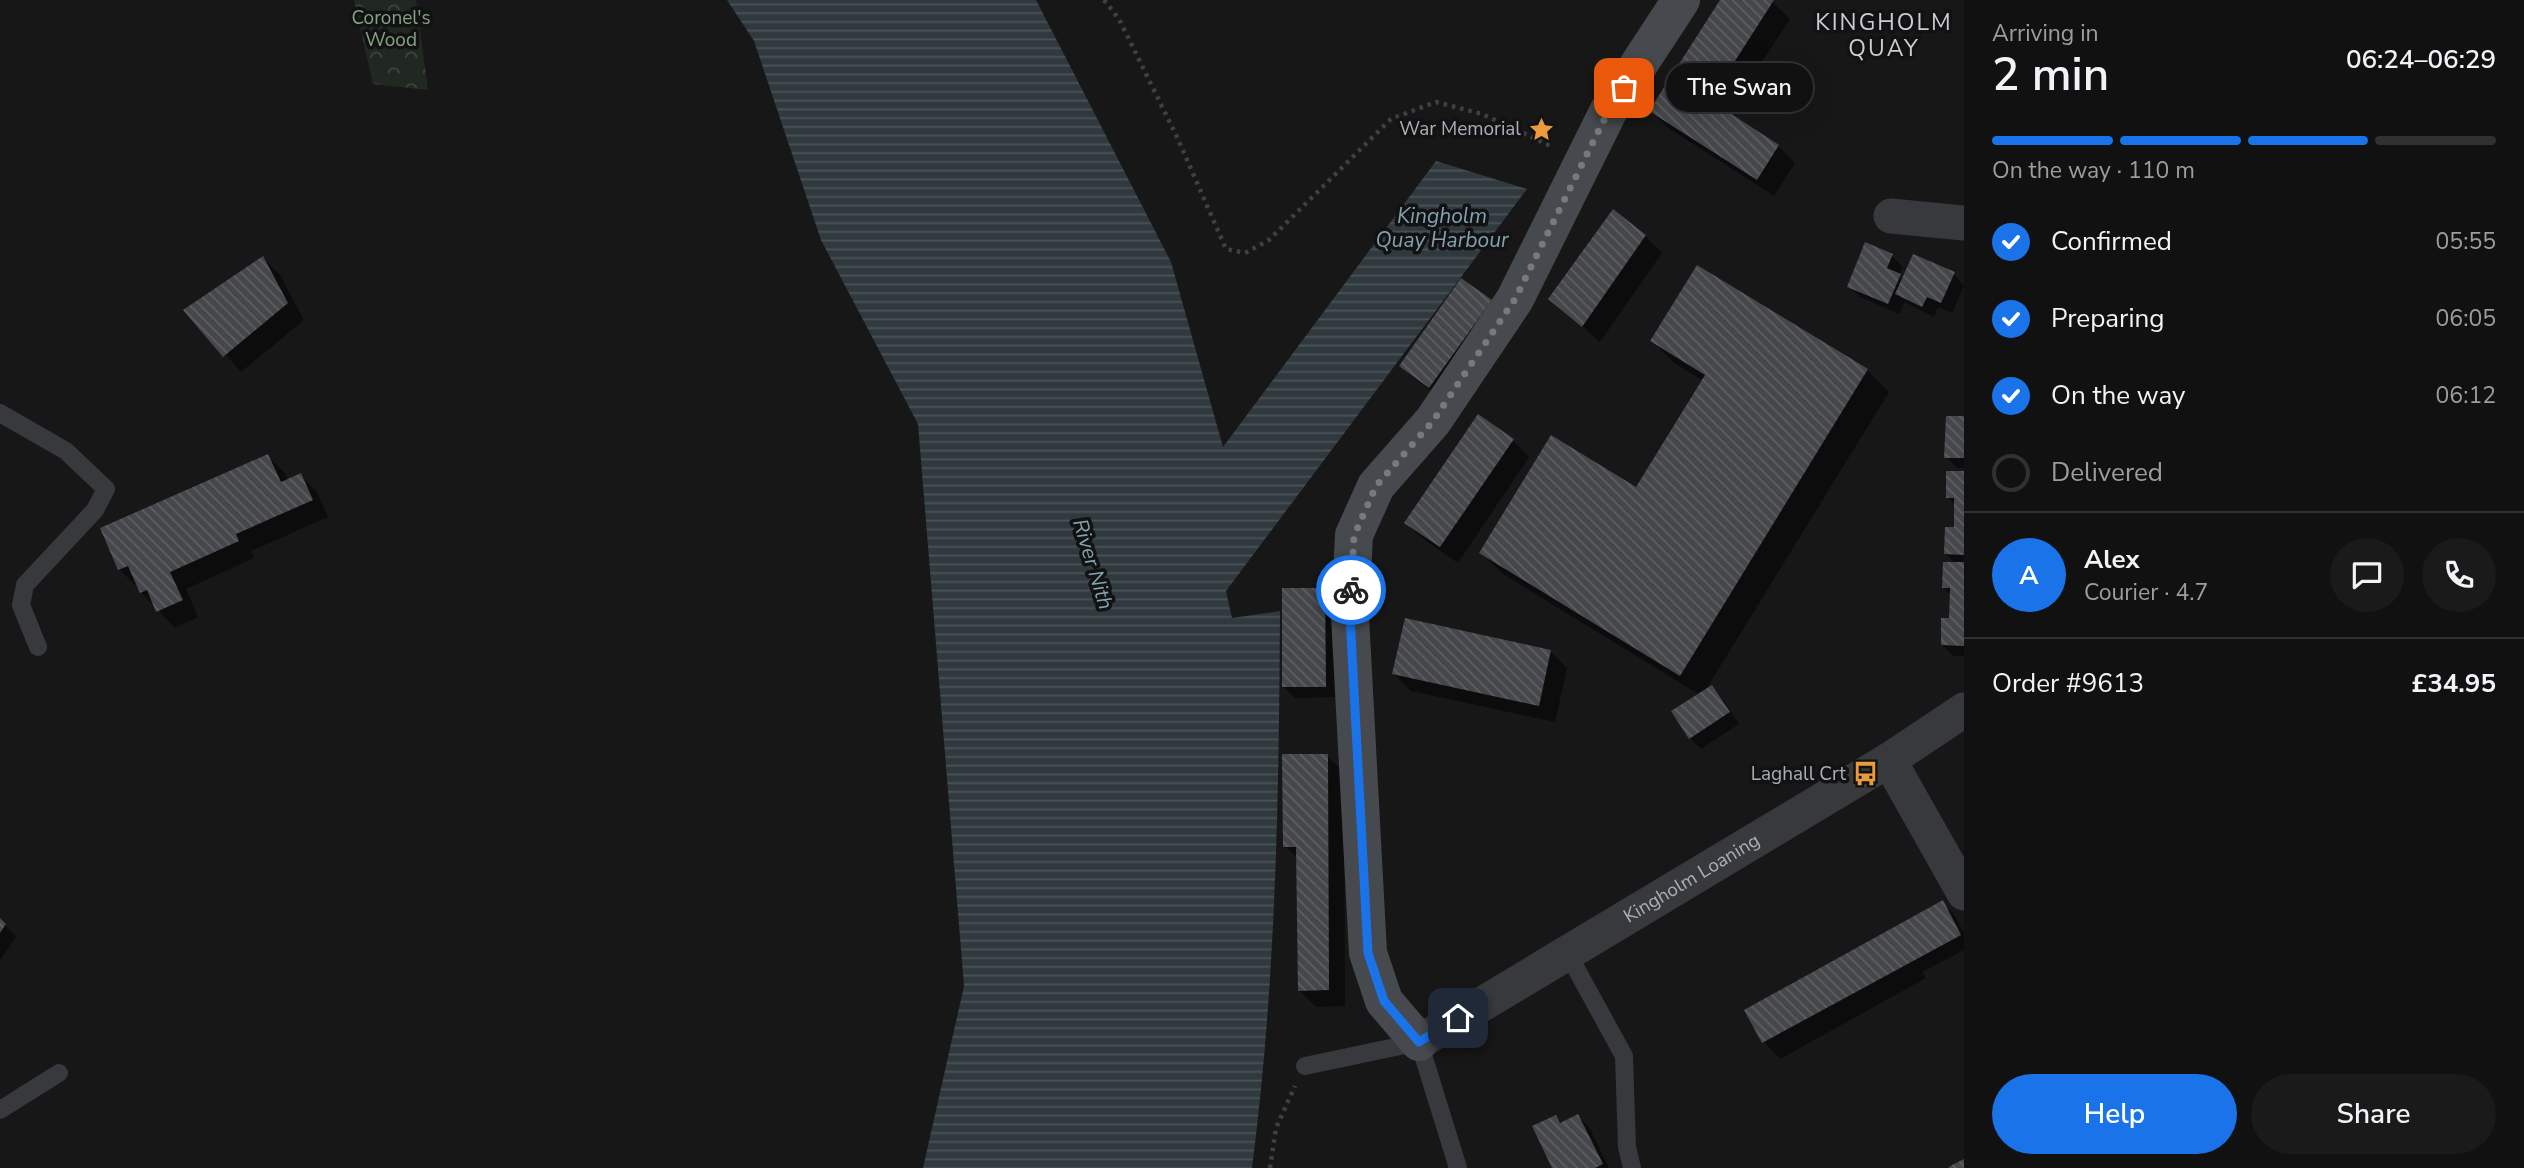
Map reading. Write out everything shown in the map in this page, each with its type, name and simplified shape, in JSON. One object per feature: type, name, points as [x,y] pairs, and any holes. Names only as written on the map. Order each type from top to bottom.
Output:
[{"type":"main road","points":[[1419,1042],[1384,1001],[1368,953],[1350,616],[1354,536],[1376,486],[1433,421],[1515,299],[1609,110],[1681,0]]},
{"type":"street","points":[[1891,216],[1964,223]]},
{"type":"street","name":"Kingholm Loaning","points":[[1419,1042],[1889,760],[1964,710]]},
{"type":"street","points":[[1889,760],[1964,893]]},
{"type":"lane","points":[[0,413],[66,451],[106,489],[95,510],[25,585],[21,605],[38,647]]},
{"type":"lane","points":[[1567,952],[1624,1056],[1627,1146],[1632,1168]]},
{"type":"lane","points":[[1305,1066],[1419,1042],[1458,1168]]},
{"type":"lane","points":[[0,1110],[59,1073]]},
{"type":"path","points":[[1104,0],[1119,19],[1177,137],[1226,249],[1245,253],[1269,240],[1391,119],[1436,102],[1482,114],[1585,162]]},
{"type":"path","points":[[1270,1168],[1276,1128],[1305,1066]]},
{"type":"green space","name":"Coronel's Wood","points":[[354,0],[416,0],[428,90],[373,84]]},
{"type":"water","points":[[727,0],[1036,0],[1171,262],[1223,447],[1436,161],[1527,189],[1226,591],[1232,618],[1280,611],[1275,890],[1266,1029],[1252,1168],[923,1168],[964,986],[918,424],[821,240],[754,41]]},
{"type":"building","points":[[1720,0],[1774,0],[1710,100],[1779,145],[1757,180],[1649,111]]},
{"type":"building","points":[[1613,209],[1646,235],[1582,327],[1548,299]]},
{"type":"building","points":[[1865,242],[1893,254],[1887,268],[1901,274],[1888,304],[1847,287]]},
{"type":"building","points":[[1913,254],[1955,272],[1941,303],[1927,297],[1922,307],[1895,294]]},
{"type":"building","points":[[263,256],[288,303],[223,357],[183,310]]},
{"type":"building","points":[[1697,265],[1868,369],[1680,676],[1479,553],[1551,435],[1636,487],[1705,375],[1650,341]]},
{"type":"building","points":[[1461,278],[1492,300],[1429,388],[1399,366]]},
{"type":"building","points":[[1478,414],[1514,439],[1440,547],[1404,523]]},
{"type":"building","points":[[1946,416],[1964,416],[1964,458],[1944,458]]},
{"type":"building","points":[[268,454],[281,482],[301,473],[313,500],[236,534],[239,541],[170,572],[183,600],[156,612],[147,590],[140,593],[128,566],[118,570],[100,528]]},
{"type":"building","points":[[1946,471],[1964,471],[1964,555],[1944,554],[1945,527],[1954,527],[1954,498],[1946,498]]},
{"type":"building","points":[[1943,562],[1964,562],[1964,646],[1941,645],[1941,618],[1949,618],[1950,588],[1942,588]]},
{"type":"building","points":[[1282,588],[1325,588],[1326,687],[1282,687]]},
{"type":"building","points":[[1405,618],[1551,650],[1539,706],[1392,674]]},
{"type":"building","points":[[1712,685],[1730,712],[1689,739],[1671,711]]},
{"type":"building","points":[[1282,754],[1328,754],[1329,990],[1298,991],[1296,847],[1283,847]]},
{"type":"building","points":[[1943,900],[1961,935],[1762,1043],[1744,1010]]},
{"type":"building","points":[[0,918],[6,924],[0,933]]},
{"type":"building","points":[[1578,1114],[1603,1164],[1595,1168],[1552,1168],[1532,1126],[1556,1115],[1560,1123]]},
{"type":"building","points":[[1964,1159],[1964,1168],[1948,1168],[1952,1165]]},
{"type":"way so far","points":[[1351,590],[1354,536],[1376,486],[1433,421],[1515,299],[1609,110],[1624,88]]},
{"type":"place","name":"The Swan","points":[[1624,88]]},
{"type":"place","name":"War Memorial","points":[[1541,129]]},
{"type":"place","name":"Laghall Crt","points":[[1866,774]]},
{"type":"district","name":"KINGHOLM QUAY","points":[[1884,35]]},
{"type":"route","points":[[1351,590],[1350,616],[1368,953],[1384,1001],[1419,1042],[1458,1018]]},
{"type":"water label","name":"Kingholm Quay Harbour","points":[[1442,228]]},
{"type":"water label","name":"River Nith","points":[[1093,564]]}]
